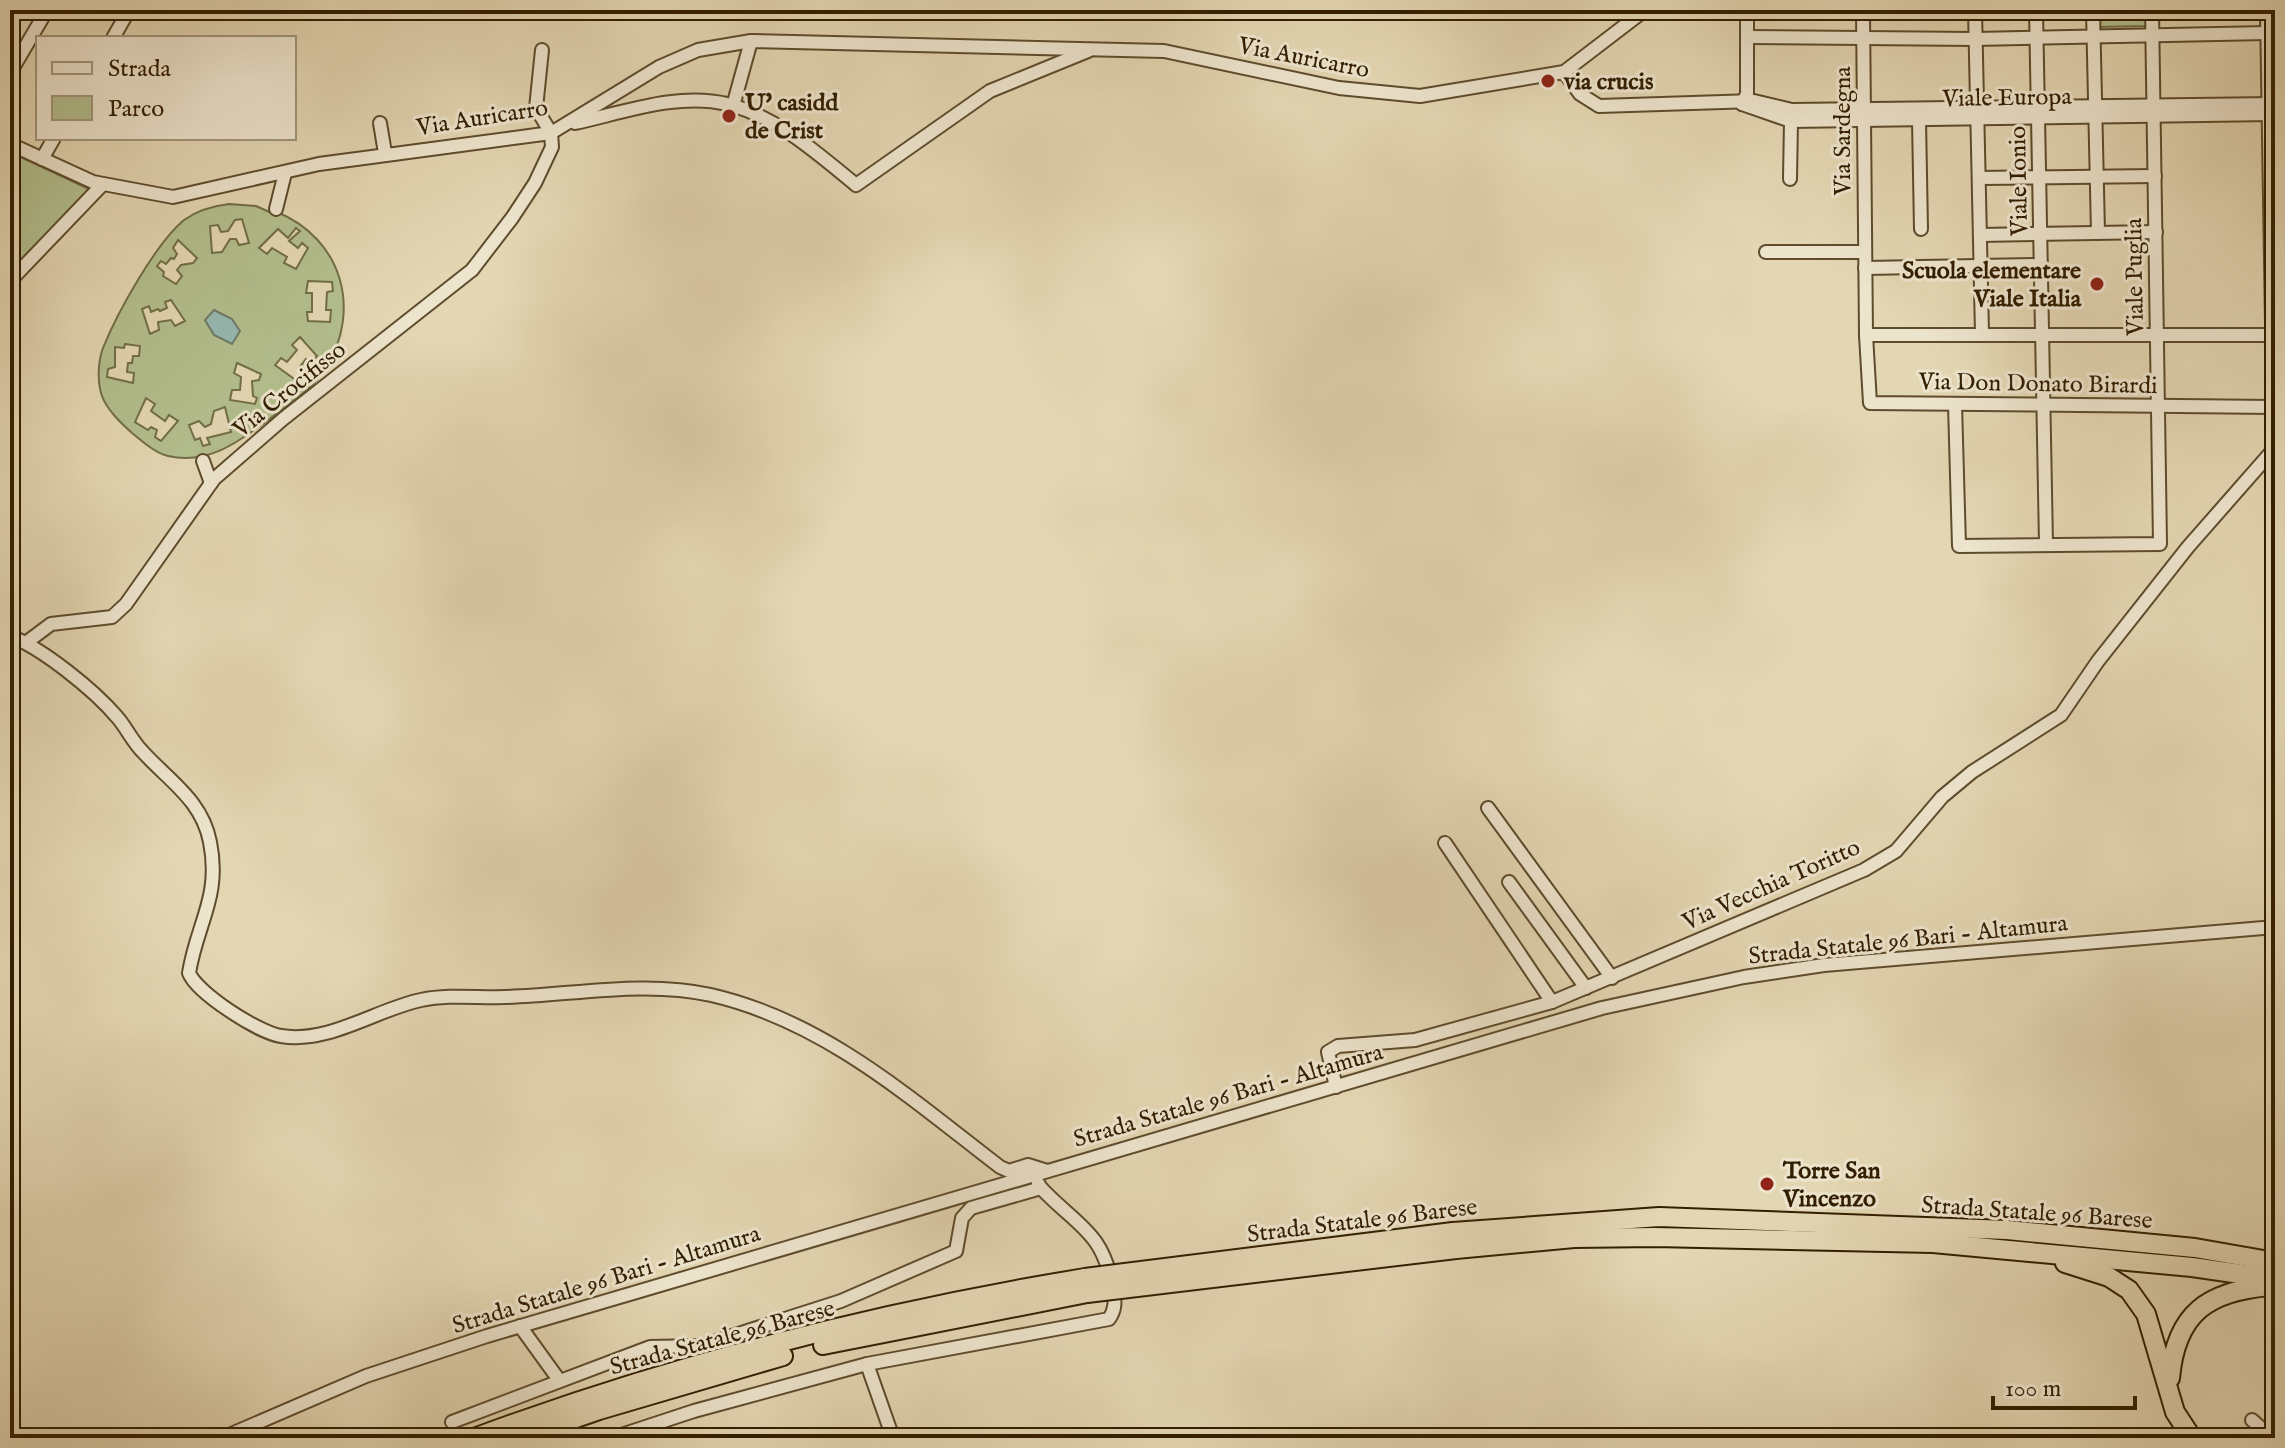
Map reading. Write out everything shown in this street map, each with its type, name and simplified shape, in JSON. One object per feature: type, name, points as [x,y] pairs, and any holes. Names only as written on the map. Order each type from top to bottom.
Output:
[{"type":"highway","name":"Strada Statale 96 Barese","points":[[474,1438],[600,1395],[770,1347],[978,1296],[1086,1286],[1659,1217],[2007,1230],[2195,1248],[2275,1262]]},
{"type":"highway","name":"Strada Statale 96 Barese","points":[[1455,1240],[1655,1237],[1933,1243],[2192,1267],[2275,1279]]},
{"type":"highway","points":[[2195,1248],[2275,1254]]},
{"type":"highway","points":[[2034,1252],[2109,1277],[2129,1290],[2146,1314],[2175,1412],[2192,1438]]},
{"type":"highway","name":"Strada Statale 96 Barese","points":[[518,1438],[599,1410],[811,1348],[1086,1286]]},
{"type":"highway","points":[[2169,1385],[2177,1338],[2211,1298],[2236,1289],[2275,1287]]},
{"type":"street","points":[[11,67],[47,10]]},
{"type":"street","points":[[114,36],[129,10]]},
{"type":"street","name":"Via Auricarro","points":[[10,144],[102,185],[173,197],[385,153],[551,133],[659,67],[698,50],[751,41],[1164,51],[1339,88],[1392,96],[1420,96],[1564,72],[1645,10]]},
{"type":"street","points":[[1742,104],[1747,94],[1747,10]]},
{"type":"street","name":"Via Sardegna","points":[[1863,10],[1866,335]]},
{"type":"street","points":[[1975,10],[1982,333]]},
{"type":"street","name":"Viale Ionio","points":[[2036,10],[2046,544]]},
{"type":"street","points":[[2093,10],[2098,233]]},
{"type":"street","name":"Viale Puglia","points":[[2046,544],[2160,544],[2152,10]]},
{"type":"street","name":"Via Vecchia Toritto","points":[[1336,1087],[1328,1052],[1338,1046],[1415,1040],[1552,1002],[1864,870],[1896,851],[1942,797],[1972,772],[2061,715],[2098,661],[2188,547],[2274,449],[2271,109],[2267,10]]},
{"type":"street","points":[[1747,37],[1975,39],[2267,33]]},
{"type":"street","points":[[733,106],[751,41]]},
{"type":"street","points":[[564,125],[668,102],[733,106],[775,123],[856,185],[990,91],[1097,48]]},
{"type":"street","points":[[542,50],[536,108],[551,133]]},
{"type":"street","name":"Viale Europa","points":[[1564,72],[1580,94],[1599,106],[1742,104],[1754,101],[1792,110],[1919,120],[1977,120],[2038,112]]},
{"type":"street","name":"Viale Europa","points":[[1742,104],[1791,121],[1977,106],[2038,112],[2271,109]]},
{"type":"street","points":[[1919,120],[1921,229]]},
{"type":"street","points":[[1790,179],[1791,121]]},
{"type":"street","points":[[380,123],[385,153]]},
{"type":"street","name":"Via Crocifisso","points":[[27,642],[51,624],[112,617],[126,604],[211,483],[283,419],[472,270],[535,183],[552,147],[551,133]]},
{"type":"street","points":[[42,159],[53,140]]},
{"type":"street","points":[[276,209],[285,173]]},
{"type":"street","points":[[1979,178],[2155,176]]},
{"type":"street","points":[[10,281],[102,185]]},
{"type":"street","points":[[1980,235],[2156,232]]},
{"type":"street","points":[[1766,252],[1865,252]]},
{"type":"street","points":[[1865,268],[2041,265]]},
{"type":"street","points":[[1866,335],[2274,335]]},
{"type":"street","name":"Via Don Donato Birardi","points":[[1866,335],[1870,403],[2274,407]]},
{"type":"street","points":[[1955,404],[1959,546],[2046,544]]},
{"type":"street","points":[[203,461],[211,483]]},
{"type":"street","points":[[10,636],[27,642],[109,709],[141,750],[185,791],[199,811],[210,842],[212,900],[189,973],[194,984],[205,993],[270,1033],[304,1036],[438,996],[505,997],[669,988],[711,995],[758,1009],[842,1048],[1000,1167],[1009,1171],[1028,1165],[1042,1173],[1041,1188],[1102,1247],[1108,1261],[1115,1300],[1109,1319],[867,1364],[694,1411],[612,1438]]},
{"type":"street","points":[[1488,808],[1612,978]]},
{"type":"street","points":[[1445,843],[1552,1002]]},
{"type":"street","points":[[1509,882],[1586,988]]},
{"type":"street","name":"Strada Statale 96 Bari - Altamura","points":[[222,1438],[366,1376],[520,1326],[1602,1008],[1744,977],[1824,965],[2275,927]]},
{"type":"street","points":[[452,1422],[650,1347],[701,1346],[841,1301],[956,1251],[962,1218],[971,1208],[1041,1188]]},
{"type":"street","points":[[520,1326],[559,1380]]},
{"type":"street","points":[[867,1364],[893,1438]]},
{"type":"street","points":[[2252,1420],[2272,1438]]},
{"type":"green space","points":[[2095,10],[2151,10],[2151,26],[2095,27]]},
{"type":"green space","points":[[10,152],[89,189],[10,273]]},
{"type":"green space","points":[[229,204],[256,206],[274,214],[277,212],[317,239],[331,258],[339,278],[343,323],[326,368],[291,403],[221,450],[196,457],[168,456],[154,450],[132,433],[107,406],[99,384],[100,359],[127,298],[173,231],[184,220],[205,209]],"holes":[[[242,219],[249,243],[239,245],[236,239],[230,239],[222,252],[212,253],[210,226],[218,225],[221,232],[228,231],[235,220]],[[296,228],[300,231],[289,241],[298,248],[302,243],[308,248],[296,269],[284,263],[287,257],[272,248],[267,254],[259,248],[278,229],[288,238]],[[178,240],[197,258],[193,263],[181,265],[177,270],[182,276],[176,284],[163,276],[164,272],[157,266],[161,261],[166,264],[177,254],[173,248]],[[308,281],[332,282],[333,291],[327,292],[326,310],[331,310],[330,322],[308,321],[307,312],[312,312],[312,293],[306,293]],[[171,300],[185,321],[175,326],[171,320],[158,322],[159,330],[150,334],[142,309],[149,306],[151,312],[167,308],[165,302]],[[300,337],[317,356],[311,363],[306,359],[298,369],[302,375],[297,381],[275,365],[281,358],[287,362],[297,350],[292,345]],[[125,344],[140,346],[139,356],[133,356],[132,363],[128,363],[127,372],[134,373],[133,383],[107,377],[108,369],[115,367],[115,347],[124,348]],[[237,363],[261,374],[259,380],[252,381],[253,396],[257,398],[255,404],[230,400],[232,390],[240,390],[241,377],[234,373]],[[146,398],[155,404],[151,411],[165,421],[169,415],[178,421],[161,441],[155,437],[157,430],[151,427],[148,430],[135,422]],[[225,407],[231,432],[207,438],[210,444],[203,446],[200,438],[195,440],[189,425],[199,421],[205,427],[211,424],[214,411]]]},
{"type":"water","points":[[214,310],[232,319],[240,331],[232,344],[214,335],[205,320]]},
{"type":"place","name":"via crucis","points":[[1548,81]]},
{"type":"place","name":"U' casidd de Crist","points":[[729,116]]},
{"type":"place","name":"Scuola elementare Viale Italia","points":[[2097,284]]},
{"type":"place","name":"Torre San Vincenzo","points":[[1767,1184]]}]
